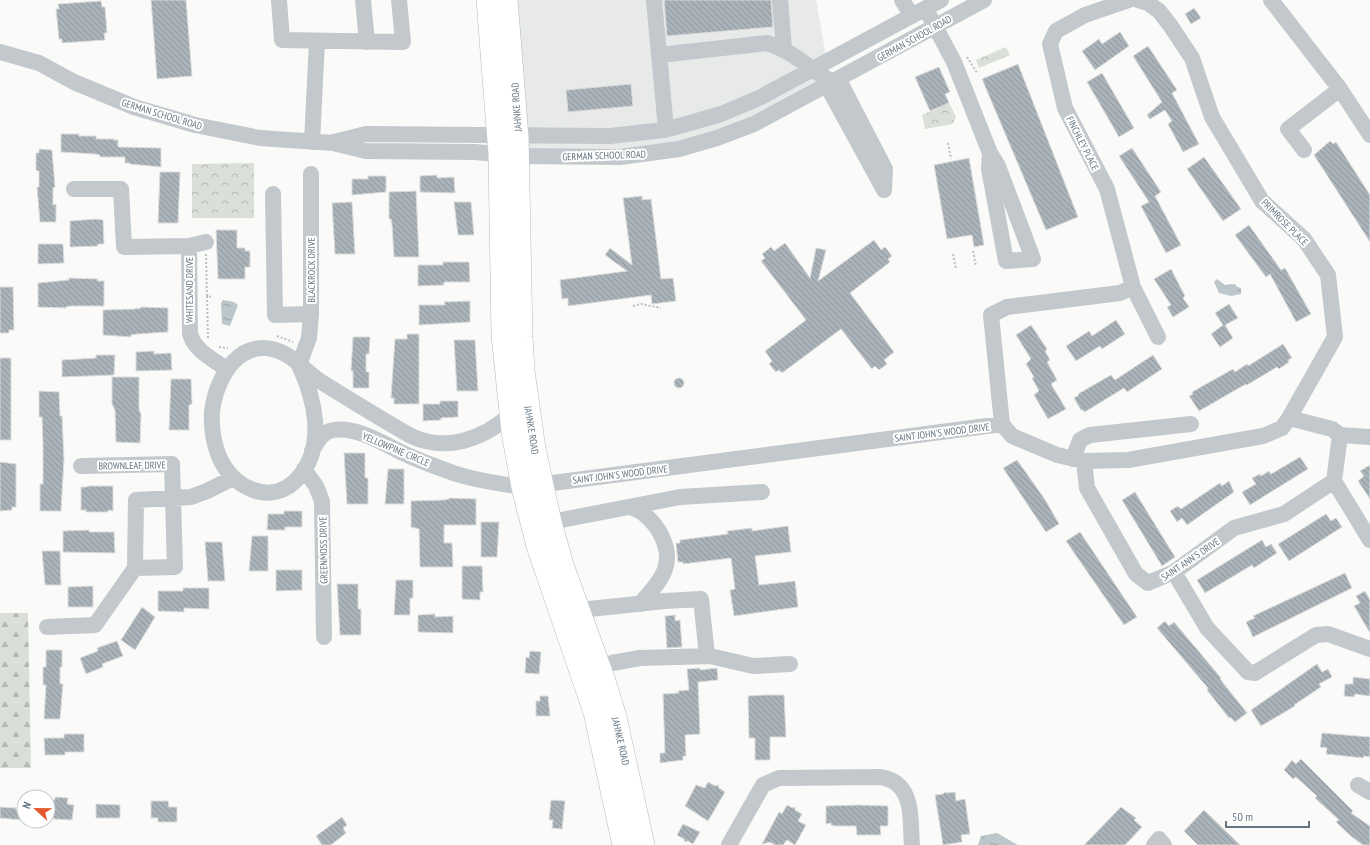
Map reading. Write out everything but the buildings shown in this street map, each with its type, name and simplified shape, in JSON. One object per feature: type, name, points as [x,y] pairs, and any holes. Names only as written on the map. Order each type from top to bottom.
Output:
[{"type":"main road","name":"JAHNKE ROAD","points":[[487,0],[508,145],[524,364],[535,449],[532,486],[551,522],[580,610],[591,672],[598,730],[623,845]]},
{"type":"main road","name":"JAHNKE ROAD","points":[[507,0],[508,145],[502,335],[510,415],[532,486],[548,582],[591,672],[616,717],[644,845]]},
{"type":"street","points":[[279,0],[282,40],[403,42],[399,0]]},
{"type":"street","points":[[363,0],[367,42]]},
{"type":"street","points":[[654,0],[666,129]]},
{"type":"street","points":[[780,0],[784,49]]},
{"type":"street","points":[[902,0],[927,6],[954,62],[990,154],[998,166],[1033,259],[1006,261],[989,169],[990,154]]},
{"type":"street","name":"GERMAN SCHOOL ROAD","points":[[0,52],[39,63],[74,82],[134,107],[195,125],[260,138],[333,143],[366,134],[508,145],[620,157],[679,149],[742,129],[833,83],[984,0]]},
{"type":"street","name":"FINCHLEY PLACE","points":[[1129,0],[1085,15],[1056,32],[1050,44],[1065,108],[1107,189],[1133,287],[1158,336]]},
{"type":"street","name":"PRIMROSE PLACE","points":[[1138,0],[1148,3],[1159,11],[1192,58],[1212,117],[1262,201],[1304,239],[1328,275],[1335,337],[1289,418]]},
{"type":"street","points":[[1271,0],[1340,89],[1370,135]]},
{"type":"street","name":"GERMAN SCHOOL ROAD","points":[[508,145],[610,136],[666,129],[702,120],[739,106],[813,68],[927,6]]},
{"type":"street","points":[[312,142],[317,40]]},
{"type":"street","points":[[659,54],[767,43],[784,49],[833,83],[842,86],[885,169],[884,190],[831,94],[833,83]]},
{"type":"street","points":[[1304,150],[1288,129],[1340,89]]},
{"type":"street","name":"BLACKROCK DRIVE","points":[[301,359],[309,338],[311,314],[311,174]]},
{"type":"street","name":"WHITESAND DRIVE","points":[[74,189],[121,189],[124,247],[189,246],[190,334],[192,340],[198,348],[226,369]]},
{"type":"street","points":[[273,194],[275,315],[311,314]]},
{"type":"street","points":[[189,246],[206,242]]},
{"type":"street","points":[[1002,424],[991,315],[1007,307],[1120,293],[1133,287]]},
{"type":"street","name":"YELLOWPINE CIRCLE","points":[[510,415],[490,429],[461,442],[446,444],[431,443],[411,436],[321,382],[301,359],[262,348],[240,355],[226,369],[216,393],[212,427],[220,459],[233,478],[249,489],[269,491],[277,490],[294,481],[304,469],[318,440],[327,432],[344,430],[366,436],[441,468],[464,476],[532,486]]},
{"type":"street","name":"YELLOWPINE CIRCLE","points":[[301,359],[314,409],[315,434],[312,451]]},
{"type":"street","points":[[1289,418],[1332,430],[1340,435],[1370,437]]},
{"type":"street","name":"SAINT JOHN'S WOOD DRIVE","points":[[532,486],[1002,424],[1012,436],[1057,455],[1078,460],[1128,460],[1262,436],[1282,428],[1289,418]]},
{"type":"street","points":[[1078,460],[1080,440],[1090,435],[1191,424]]},
{"type":"street","points":[[1340,435],[1334,481],[1370,540]]},
{"type":"street","name":"YELLOWPINE CIRCLE","points":[[411,436],[422,452],[441,468]]},
{"type":"street","name":"SAINT ANN'S DRIVE","points":[[1078,460],[1087,488],[1136,574],[1148,583],[1174,572],[1234,528],[1284,514],[1334,481]]},
{"type":"street","name":"BROWNLEAF DRIVE","points":[[81,466],[172,464],[175,567],[135,568]]},
{"type":"street","name":"GREENMOSS DRIVE","points":[[304,469],[316,486],[322,501],[324,637]]},
{"type":"street","points":[[47,627],[95,625],[135,568],[136,500],[173,499],[198,495],[233,478]]},
{"type":"street","points":[[551,522],[680,498],[762,492]]},
{"type":"street","points":[[631,507],[644,514],[656,527],[663,538],[667,552],[666,568],[654,588],[640,604]]},
{"type":"street","points":[[1174,572],[1207,628],[1248,672],[1255,673],[1316,635],[1328,634],[1370,649]]},
{"type":"street","points":[[580,610],[701,599],[707,656]]},
{"type":"street","points":[[591,672],[627,660],[707,656],[753,666],[790,664]]},
{"type":"street","points":[[729,845],[762,786],[779,778],[881,777],[895,782],[905,793],[909,803],[912,845]]},
{"type":"street","points":[[1154,845],[1159,839],[1164,845]]},
{"type":"path","points":[[948,143],[951,159]]},
{"type":"path","points":[[206,242],[207,326],[208,341],[210,342]]},
{"type":"path","points":[[973,251],[976,266]]},
{"type":"path","points":[[953,254],[956,270]]},
{"type":"path","points":[[207,296],[212,297]]},
{"type":"path","points":[[634,306],[641,304],[662,308]]},
{"type":"path","points":[[274,336],[290,340],[301,359]]},
{"type":"path","points":[[216,346],[226,348],[233,346]]},
{"type":"shaded area","points":[[500,0],[816,0],[829,73],[715,139],[647,156],[511,159]]},
{"type":"green space","points":[[1006,47],[1010,55],[979,68],[976,60]]},
{"type":"green space","points":[[949,103],[956,117],[952,124],[925,129],[922,115]]},
{"type":"green space","points":[[254,163],[254,218],[192,218],[192,164]]},
{"type":"green space","points":[[0,613],[28,613],[31,768],[0,768]]},
{"type":"water","points":[[1217,279],[1225,285],[1235,284],[1237,287],[1241,288],[1241,294],[1231,296],[1219,293],[1214,282]]},
{"type":"water","points":[[223,300],[234,302],[238,305],[230,326],[222,324],[221,303]]},
{"type":"water","points":[[997,833],[1017,845],[978,845],[981,836]]}]
